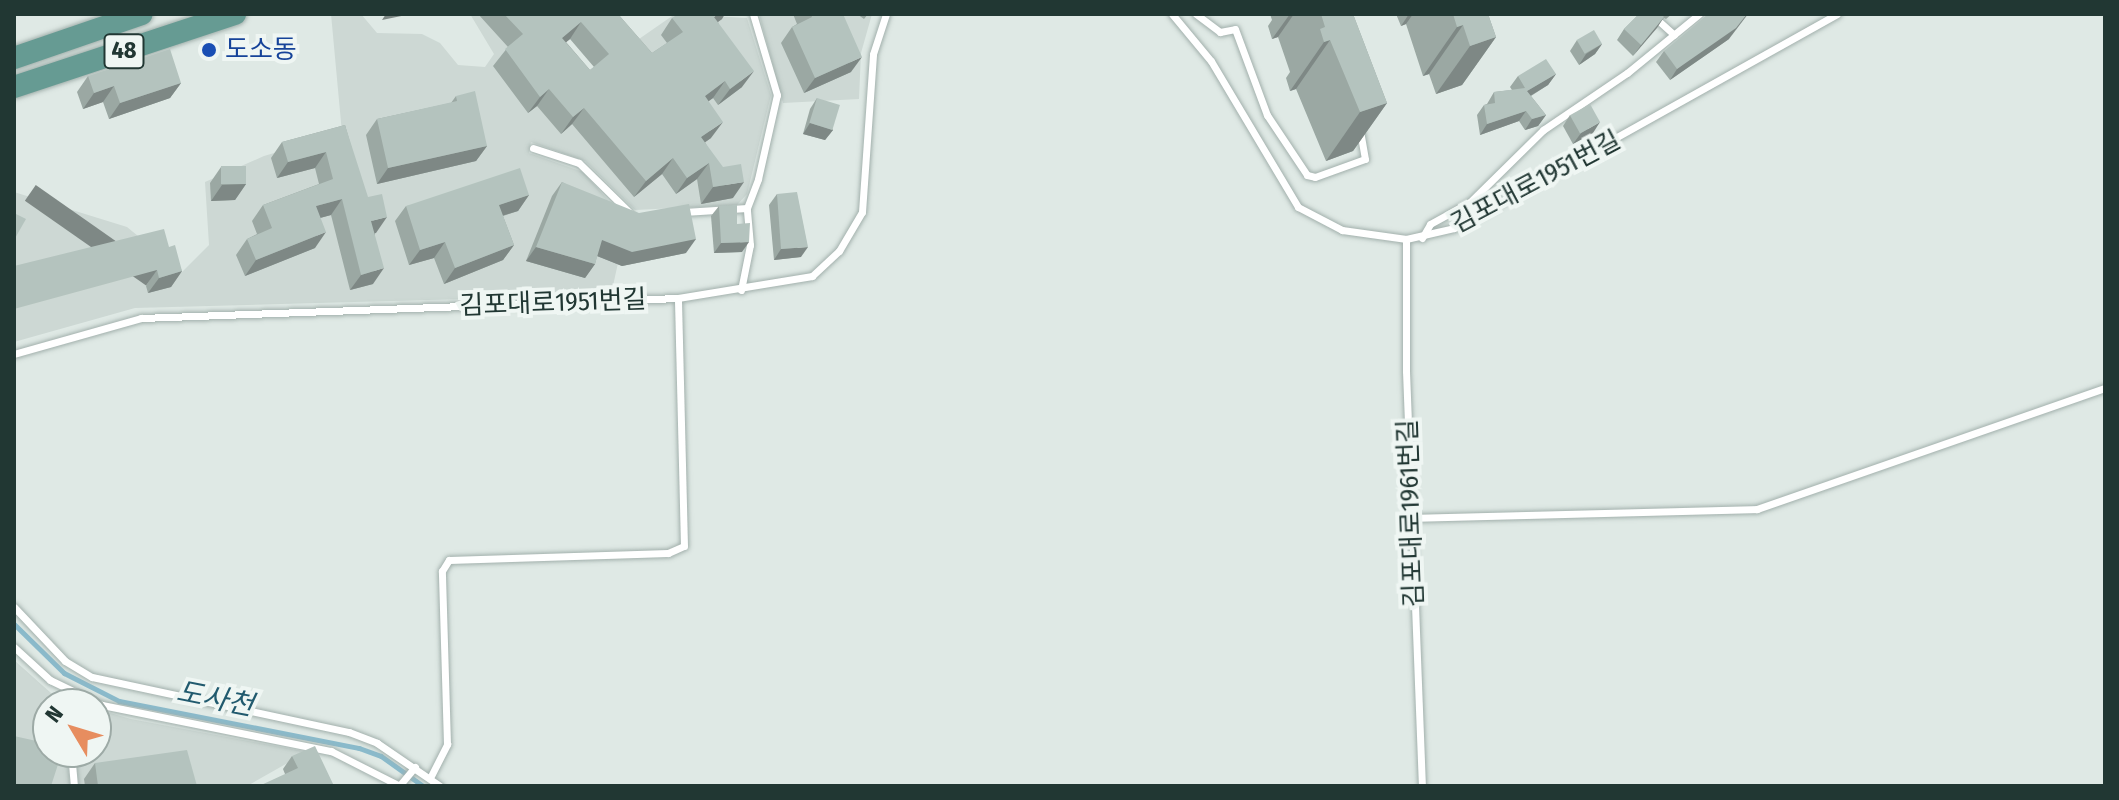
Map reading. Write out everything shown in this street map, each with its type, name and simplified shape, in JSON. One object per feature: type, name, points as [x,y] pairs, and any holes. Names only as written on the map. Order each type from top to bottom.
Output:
[{"type":"main road","name":"48","points":[[14,58],[142,14]]},
{"type":"main road","name":"48","points":[[14,87],[235,14]]},
{"type":"lane","points":[[741,290],[750,245],[747,208],[777,103],[753,14]]},
{"type":"lane","name":"김포대로1951번길","points":[[14,354],[104,326],[158,317],[678,298],[812,276],[839,251],[856,226],[865,185],[873,54],[886,14]]},
{"type":"lane","name":"김포대로1951번길","points":[[1172,14],[1211,61],[1298,207],[1342,230],[1406,239],[1422,238],[1454,228],[1837,14]]},
{"type":"lane","points":[[1196,14],[1220,32],[1235,29],[1267,115],[1307,175],[1315,177],[1365,159],[1357,120]]},
{"type":"lane","points":[[1651,14],[1674,35]]},
{"type":"lane","points":[[1422,238],[1430,224],[1470,202],[1543,130],[1699,14]]},
{"type":"lane","points":[[533,148],[579,163],[627,211],[643,216]]},
{"type":"lane","points":[[673,213],[747,208]]},
{"type":"lane","name":"김포대로1961번길","points":[[1406,239],[1422,786]]},
{"type":"lane","points":[[431,776],[447,744],[442,571],[449,560],[668,553],[684,546],[678,298]]},
{"type":"lane","points":[[1412,518],[1757,509],[2105,388]]},
{"type":"lane","points":[[14,607],[65,661],[92,677],[349,732],[377,743],[431,776],[440,786]]},
{"type":"lane","points":[[14,647],[63,688]]},
{"type":"lane","points":[[112,706],[150,718],[331,751],[401,784],[414,768]]},
{"type":"shaded area","points":[[331,14],[361,14],[377,33],[422,34],[440,43],[458,65],[485,67],[494,54],[470,14],[530,14],[596,94],[639,39],[675,14],[747,18],[771,95],[747,194],[737,205],[635,210],[585,161],[531,142],[529,153],[583,172],[615,208],[623,240],[611,295],[135,308],[14,342],[14,192],[127,227],[182,272],[209,245],[205,182],[264,156],[342,133]]},
{"type":"shaded area","points":[[759,14],[872,14],[861,53],[859,99],[783,103]]},
{"type":"shaded area","points":[[14,660],[45,688],[32,688],[32,768],[68,768],[70,786],[14,786]]},
{"type":"shaded area","points":[[112,714],[307,752],[247,786],[79,786],[77,768],[112,768]]},
{"type":"building","points":[[504,14],[618,14],[652,53],[683,32],[672,18],[678,14],[718,14],[714,17],[754,71],[730,89],[725,81],[705,96],[723,122],[701,137],[723,167],[741,164],[744,182],[713,187],[709,163],[687,178],[673,158],[646,181],[584,108],[573,117],[549,89],[540,97],[505,49],[523,34]],"holes":[[[581,22],[609,54],[590,70],[562,38]]]},
{"type":"building","points":[[811,14],[843,14],[862,57],[815,78],[792,27],[812,17]]},
{"type":"building","points":[[1321,14],[1353,14],[1387,103],[1360,112],[1330,40],[1324,42],[1320,29],[1325,27]]},
{"type":"building","points":[[1453,14],[1488,14],[1496,37],[1470,46],[1463,25],[1457,27]]},
{"type":"building","points":[[1639,14],[1661,14],[1664,17],[1641,45],[1624,29]]},
{"type":"building","points":[[1708,14],[1747,14],[1736,28],[1677,69],[1664,51]]},
{"type":"building","points":[[1594,30],[1602,44],[1585,54],[1577,40]]},
{"type":"building","points":[[170,49],[181,83],[120,103],[114,86],[94,93],[88,76]]},
{"type":"building","points":[[1546,59],[1556,74],[1527,91],[1546,115],[1532,119],[1526,111],[1487,124],[1484,105],[1495,103],[1494,92],[1525,88],[1518,76]]},
{"type":"building","points":[[475,91],[487,146],[388,168],[377,119],[457,101],[456,96]]},
{"type":"building","points":[[817,98],[840,105],[832,130],[809,123]]},
{"type":"building","points":[[1590,104],[1600,122],[1580,134],[1570,115]]},
{"type":"building","points":[[345,125],[368,197],[382,194],[387,217],[371,221],[384,268],[361,275],[342,199],[316,206],[326,232],[256,260],[247,239],[272,228],[263,205],[333,179],[326,152],[288,162],[282,142]]},
{"type":"building","points":[[221,166],[246,166],[246,184],[221,184]]},
{"type":"building","points":[[520,168],[529,195],[499,205],[514,245],[455,268],[445,242],[420,250],[406,206]]},
{"type":"building","points":[[562,182],[639,213],[689,204],[696,239],[632,252],[602,240],[595,264],[536,247]]},
{"type":"building","points":[[797,192],[808,247],[781,249],[777,194]]},
{"type":"building","points":[[737,205],[737,224],[750,223],[749,242],[721,243],[719,206]]},
{"type":"building","points":[[14,213],[26,219],[14,240]]},
{"type":"building","points":[[164,229],[169,247],[175,245],[182,271],[159,278],[157,270],[14,309],[14,266]]},
{"type":"building","points":[[14,736],[32,740],[32,768],[57,768],[51,786],[14,786]]},
{"type":"building","points":[[315,746],[334,786],[259,786],[298,768],[292,756]]},
{"type":"building","points":[[187,750],[197,786],[98,786],[96,768],[112,768],[112,761]]},
{"type":"waterway","name":"도사천","points":[[14,624],[64,673],[119,701],[359,748],[381,756],[423,786]]},
{"type":"place","name":"도소동","points":[[209,50]]}]
